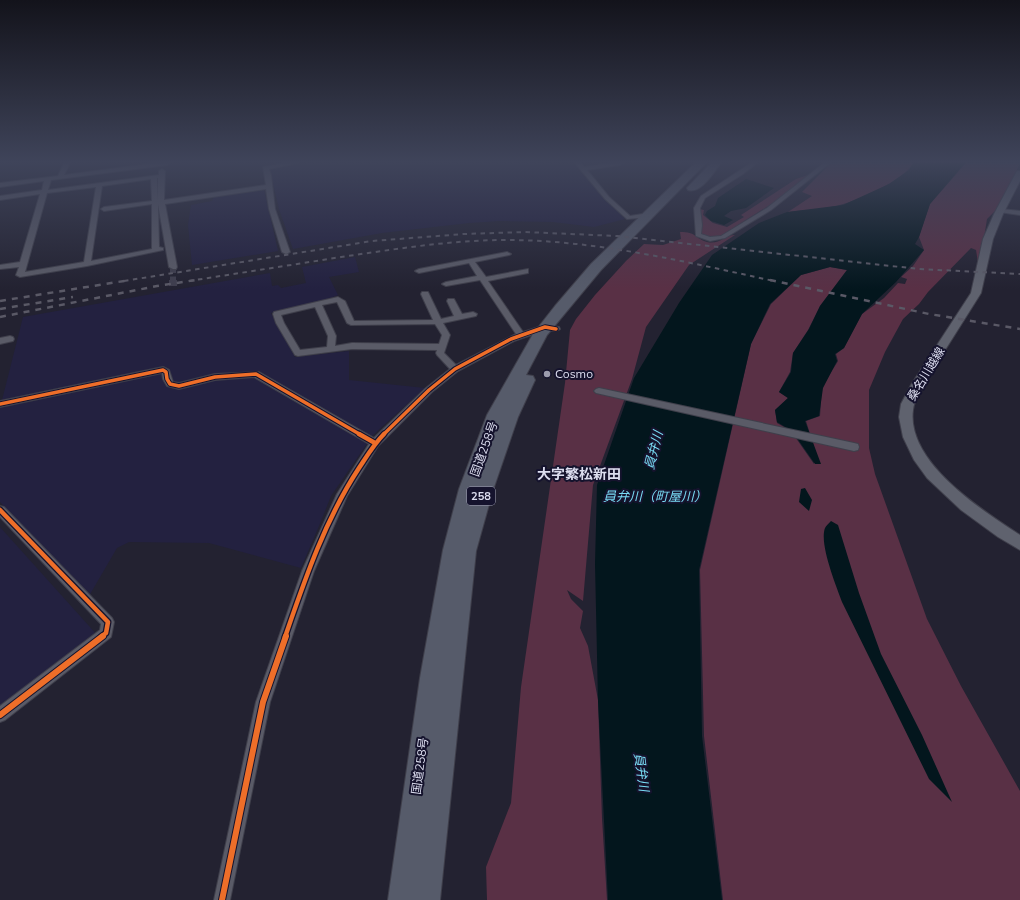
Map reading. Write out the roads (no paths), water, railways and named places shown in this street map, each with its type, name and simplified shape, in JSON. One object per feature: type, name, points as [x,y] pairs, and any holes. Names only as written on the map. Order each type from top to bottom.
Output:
[{"type":"highway","name":"国道258号","points":[[403,900],[432,678],[453,550],[469,489],[496,415],[523,364],[596,267],[659,205]]},
{"type":"highway","name":"国道258号","points":[[425,900],[466,551],[483,490],[509,417],[551,328],[605,269],[670,205]]},
{"type":"main road","name":"桑名川越線","points":[[1004,205],[987,241],[976,293],[917,385],[909,401],[905,416],[908,432],[915,449],[935,477],[975,513],[1020,542]]},
{"type":"street","points":[[41,205],[20,275],[87,264],[169,247]]},
{"type":"street","points":[[87,264],[96,205]]},
{"type":"street","points":[[104,209],[133,205]]},
{"type":"street","points":[[155,205],[156,250]]},
{"type":"street","points":[[162,205],[172,267]]},
{"type":"street","points":[[273,205],[272,210],[286,252]]},
{"type":"street","points":[[614,205],[629,218],[649,215]]},
{"type":"street","points":[[699,205],[697,208],[700,225],[698,235],[707,239],[719,239],[774,205]]},
{"type":"street","points":[[1001,211],[1020,214]]},
{"type":"street","points":[[419,271],[506,254]]},
{"type":"street","points":[[471,261],[522,336]]},
{"type":"street","points":[[0,267],[23,264]]},
{"type":"street","points":[[446,284],[525,271]]},
{"type":"street","points":[[425,294],[446,335],[440,353],[455,369]]},
{"type":"street","points":[[441,347],[352,346],[298,353],[280,323],[277,314],[338,299],[341,300],[351,323],[438,322],[473,314]]},
{"type":"street","points":[[451,301],[459,317]]},
{"type":"street","points":[[318,304],[332,336],[331,348]]},
{"type":"street","points":[[222,900],[263,702],[308,571],[342,494],[375,443],[429,390],[455,369],[510,339],[551,328]]},
{"type":"street","points":[[0,341],[10,339]]},
{"type":"street","points":[[0,404],[163,370],[166,372],[167,379],[170,384],[179,386],[215,377],[256,374],[375,443]]},
{"type":"street","points":[[599,391],[854,447]]},
{"type":"street","points":[[0,510],[108,622],[106,633],[0,715]]},
{"type":"water","points":[[750,205],[746,208],[731,211],[724,216],[733,220],[724,225],[711,221],[705,215],[707,211],[715,206]]},
{"type":"water","name":"員弁川（町屋川）","points":[[843,205],[930,205],[919,237],[915,244],[924,250],[896,282],[862,314],[844,348],[835,354],[837,361],[823,388],[819,416],[805,421],[821,464],[815,464],[792,431],[777,422],[775,410],[788,398],[779,392],[791,372],[793,353],[809,329],[820,306],[847,270],[830,267],[801,275],[770,304],[751,344],[699,570],[702,736],[722,900],[608,900],[598,701],[595,564],[597,485],[634,378],[679,303],[712,255],[759,223],[787,212]]},
{"type":"water","points":[[805,488],[812,500],[809,511],[799,502],[801,489]]},
{"type":"water","points":[[831,521],[838,525],[859,593],[881,654],[922,735],[952,802],[929,779],[842,602],[832,575],[824,544],[825,528]]},
{"type":"tunnel","points":[[173,267],[173,286]]},
{"type":"railway","points":[[124,281],[372,241],[464,234],[525,232],[617,236],[919,269],[1020,274]]},
{"type":"railway","points":[[189,281],[403,248],[485,240],[540,241],[608,248],[641,253],[774,281]]},
{"type":"railway","points":[[0,301],[130,280]]},
{"type":"railway","points":[[0,317],[157,286],[196,280]]},
{"type":"railway","points":[[770,280],[929,314],[1020,329]]},
{"type":"railway","points":[[0,309],[73,297]]},
{"type":"place","name":"Cosmo","points":[[547,374]]},
{"type":"district","name":"大字繁松新田","points":[[579,474]]},
{"type":"water label","name":"員弁川","points":[[653,450]]},
{"type":"water label","name":"員弁川","points":[[642,772]]}]
